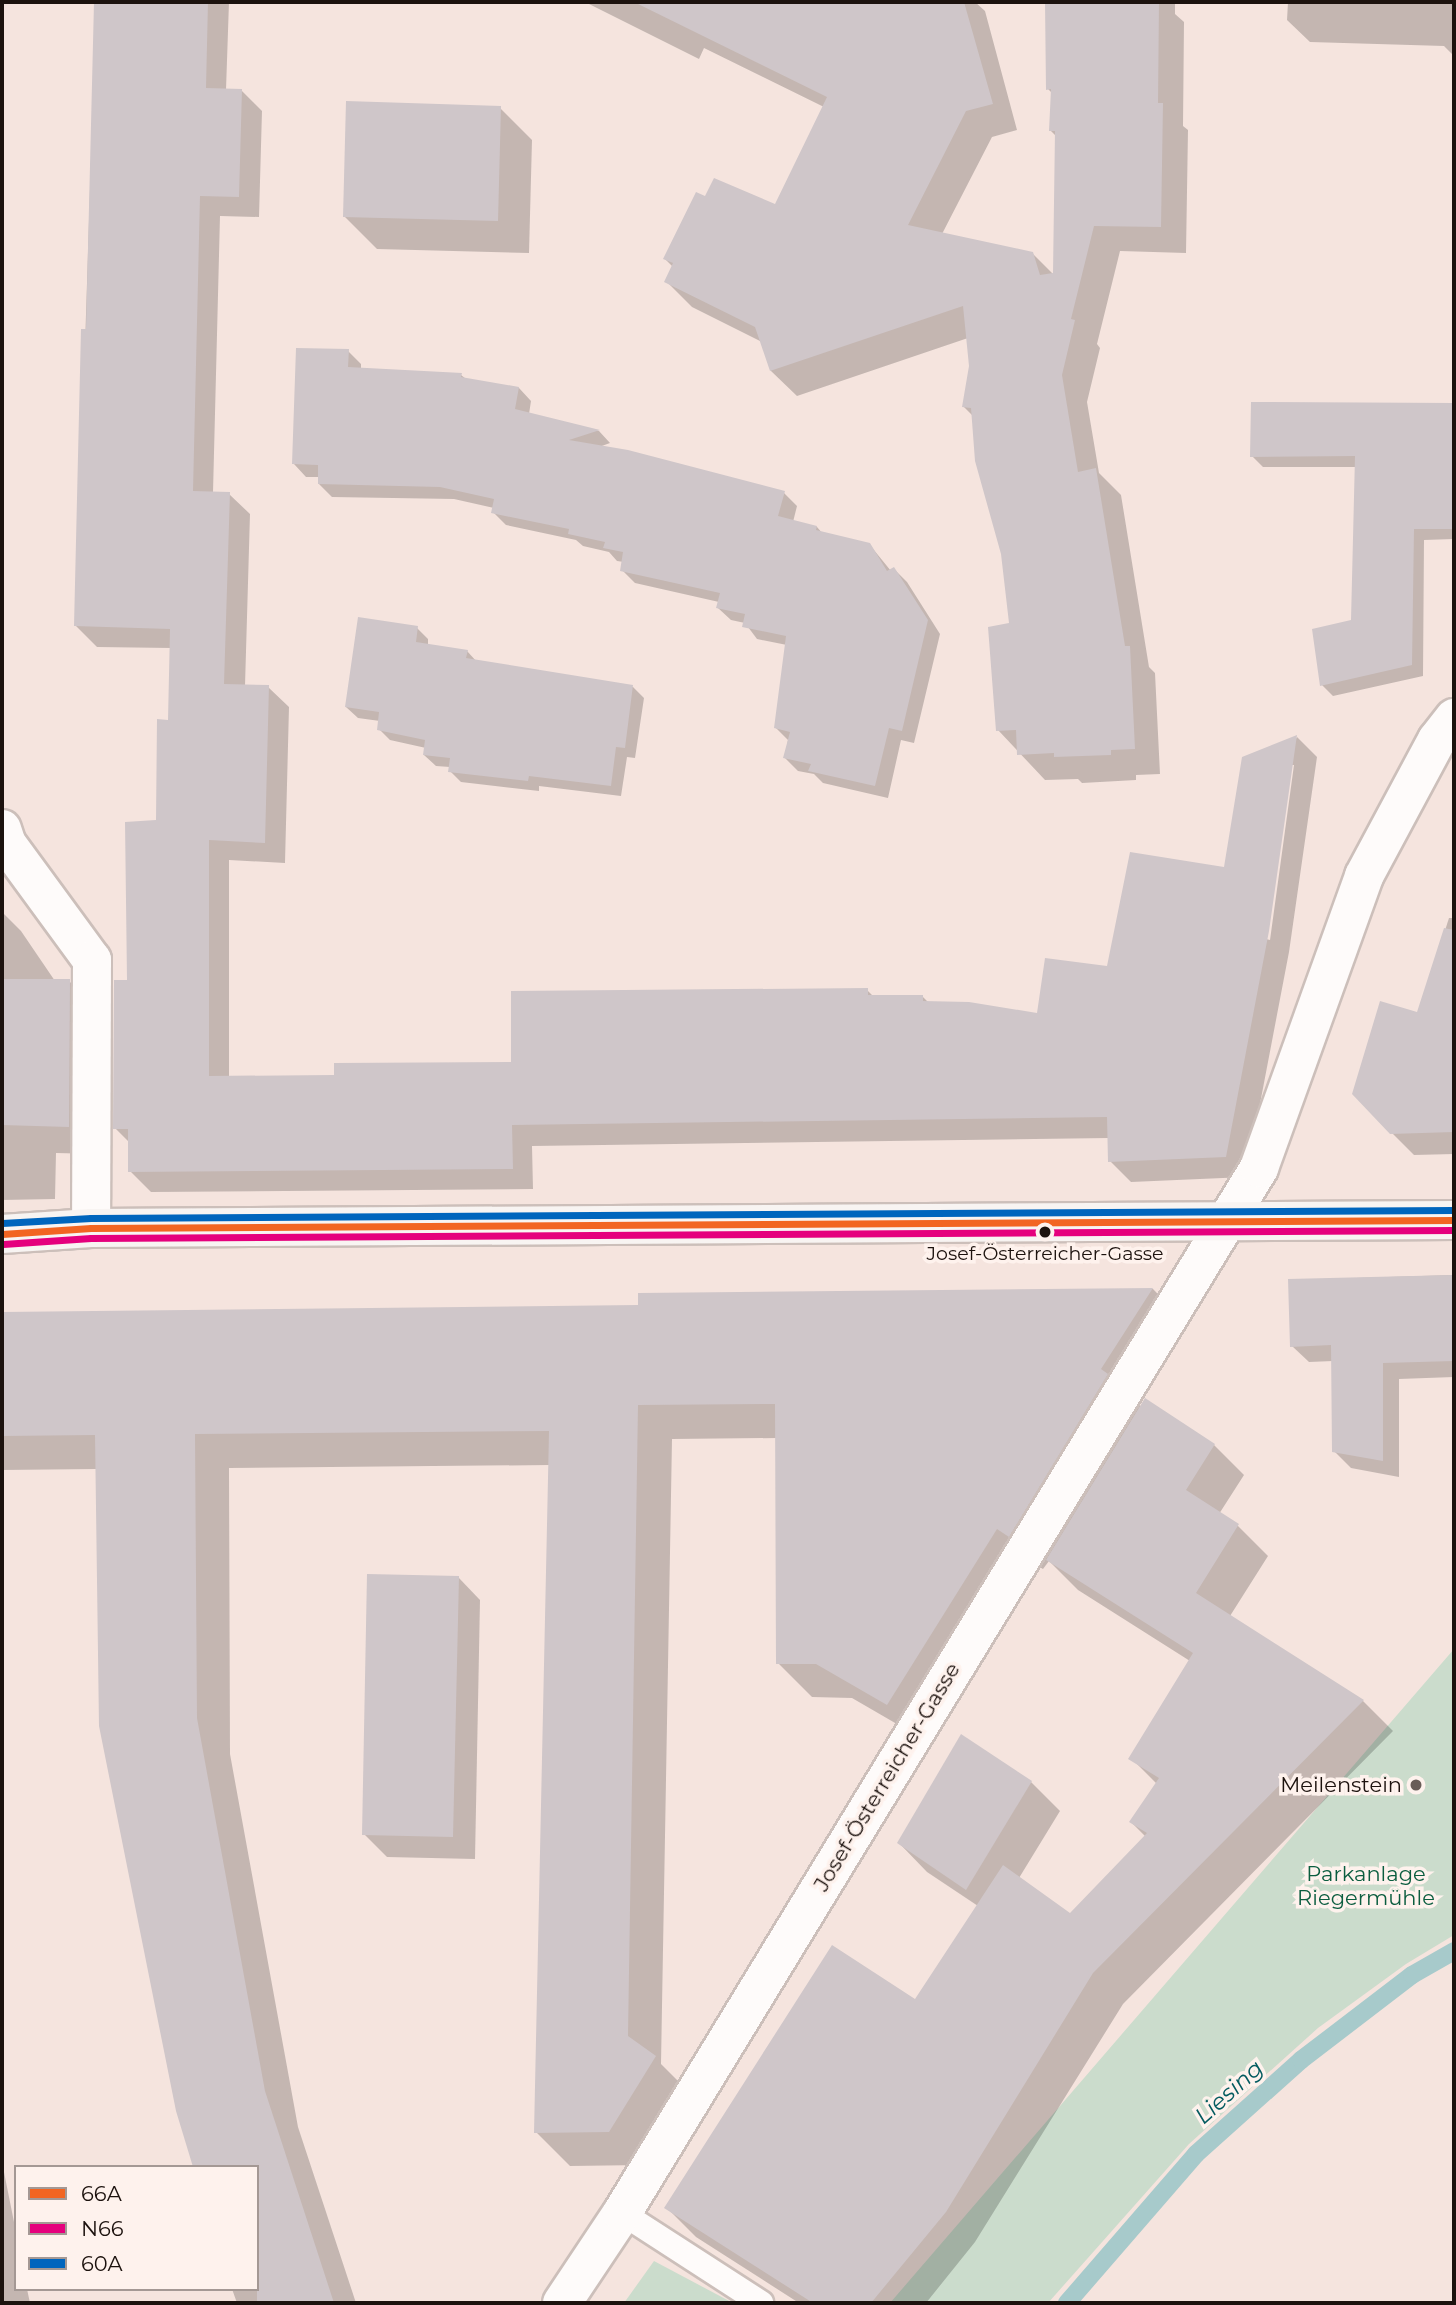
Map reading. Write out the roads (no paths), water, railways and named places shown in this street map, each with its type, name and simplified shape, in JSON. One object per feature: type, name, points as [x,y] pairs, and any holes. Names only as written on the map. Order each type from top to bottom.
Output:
[{"type":"main road","points":[[2,1234],[91,1228],[1454,1220]]},
{"type":"street","name":"Josef-Österreicher-Gasse","points":[[562,2303],[622,2213],[1259,1168],[1364,876],[1437,740],[1454,718]]},
{"type":"street","points":[[2,829],[7,845],[92,960],[91,1228]]},
{"type":"lane","points":[[622,2213],[761,2303]]},
{"type":"waterway","name":"Liesing","points":[[1067,2303],[1196,2154],[1301,2060],[1412,1975],[1454,1951]]},
{"type":"place","name":"Josef-Österreicher-Gasse","points":[[1045,1232]]},
{"type":"place","name":"Meilenstein","points":[[1416,1785]]},
{"type":"park label","name":"Parkanlage Riegermühle","points":[[1366,1886]]}]
